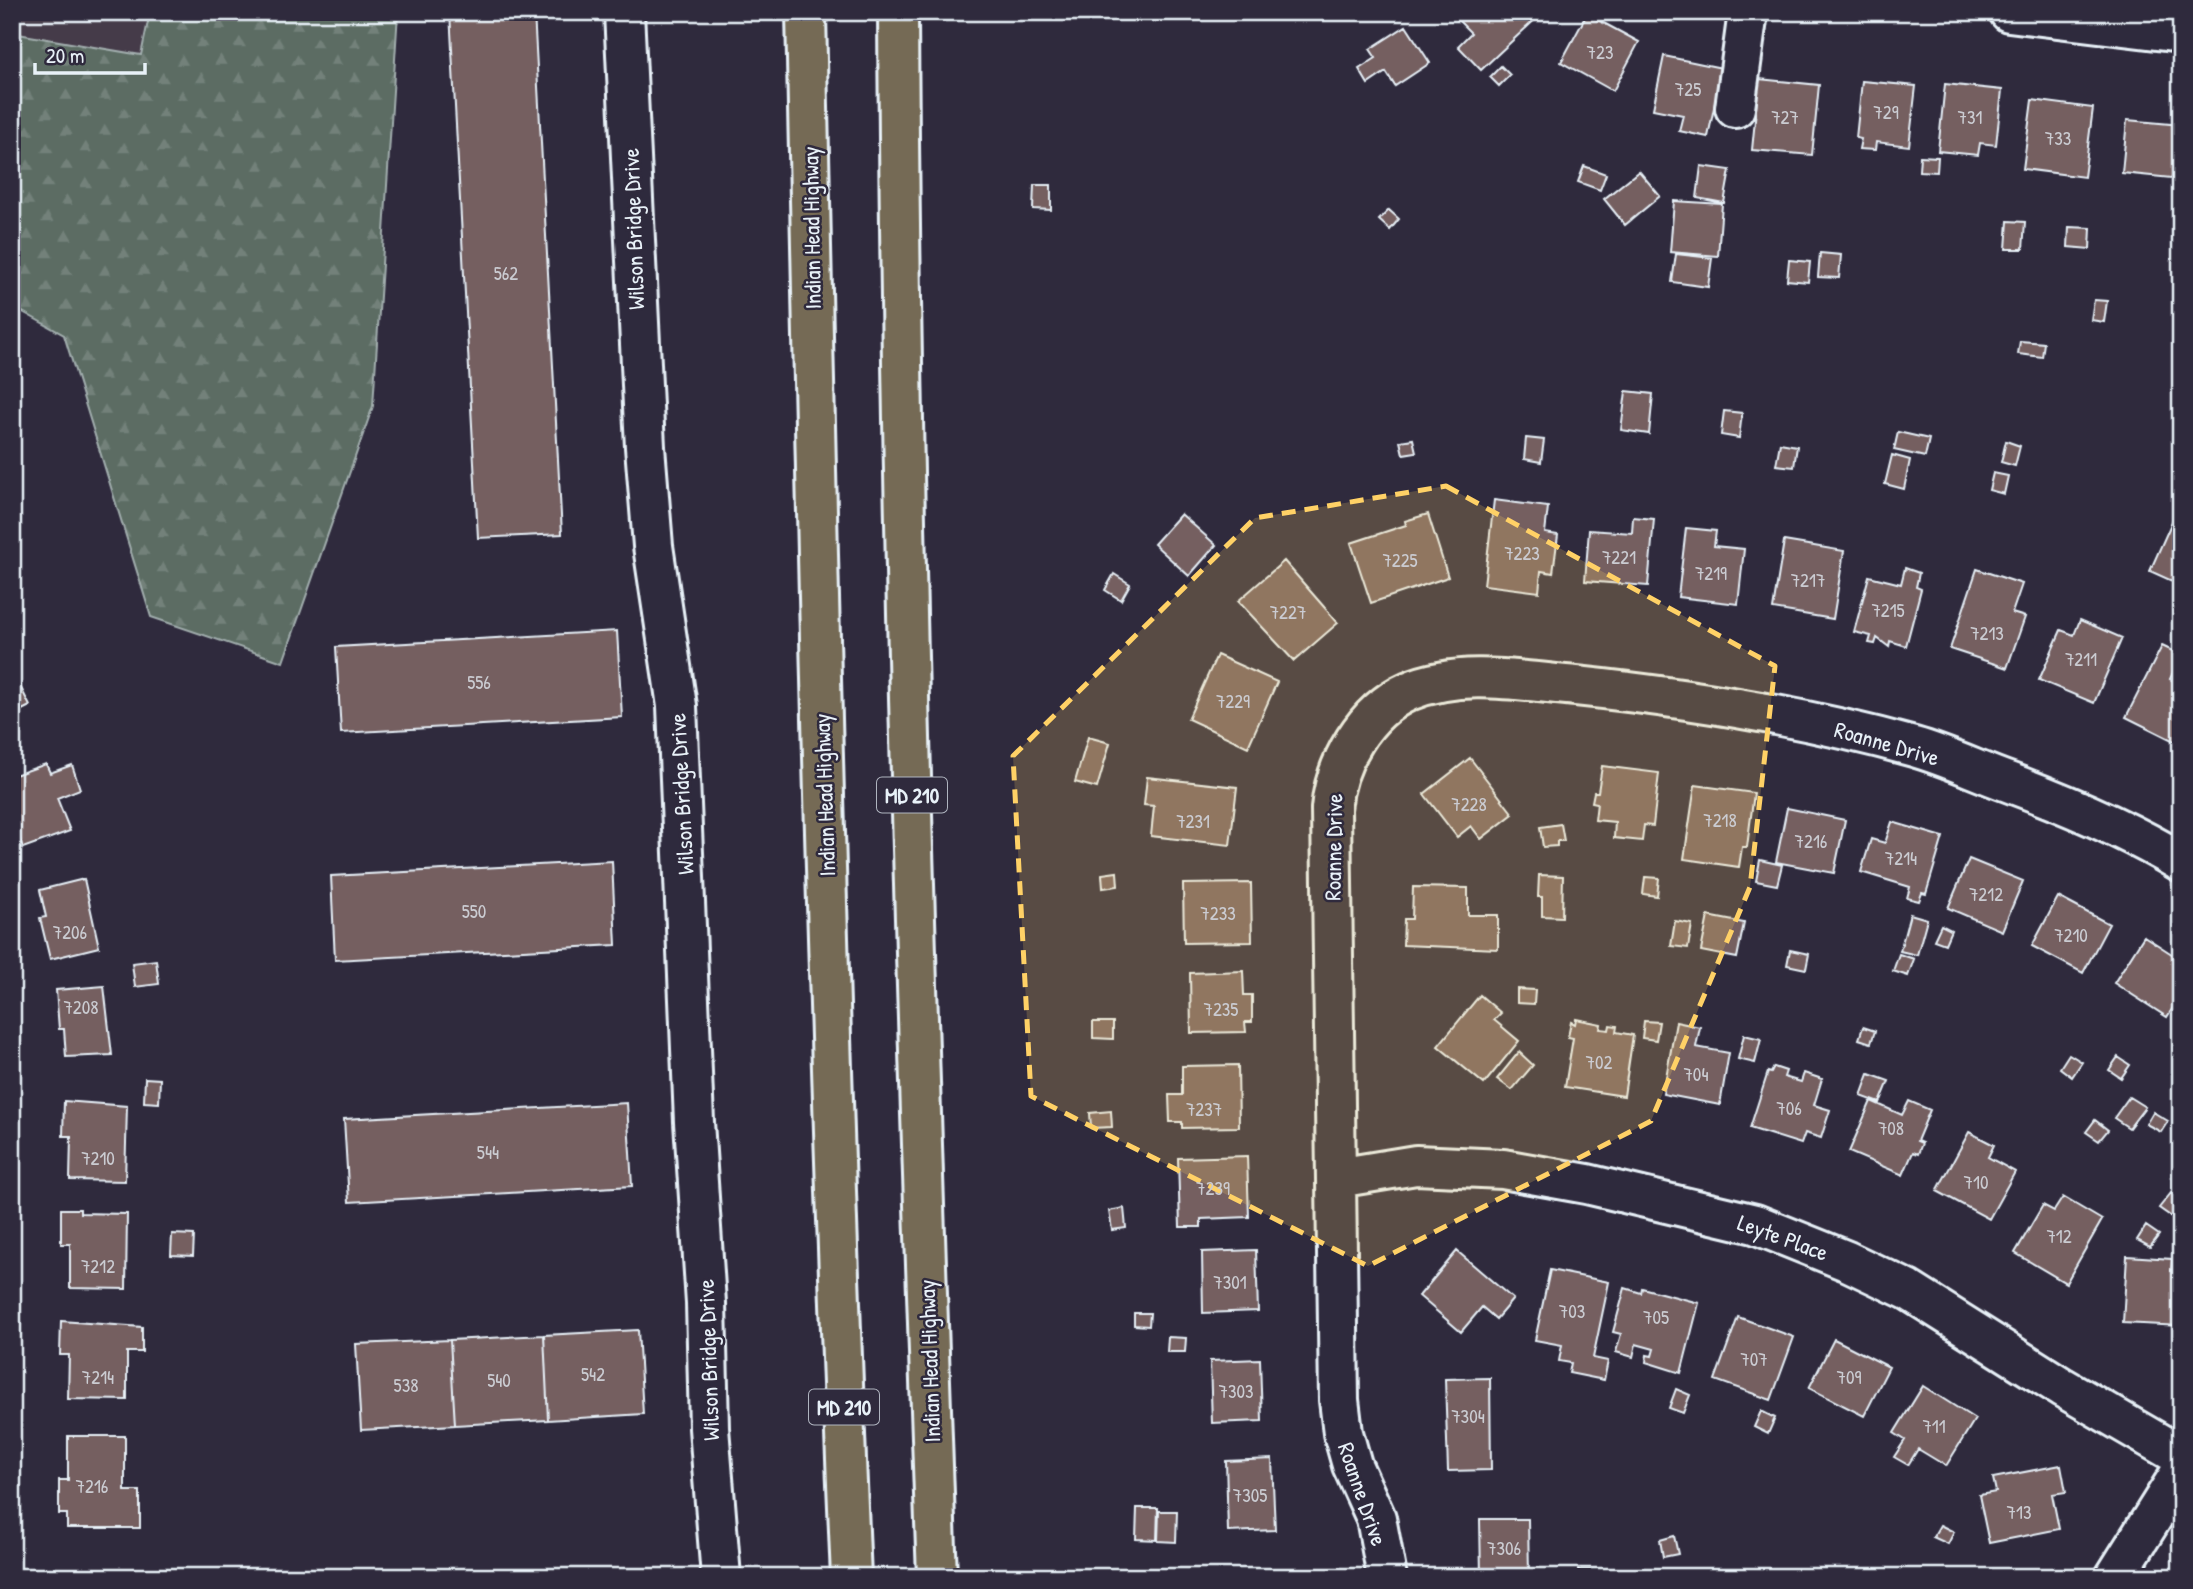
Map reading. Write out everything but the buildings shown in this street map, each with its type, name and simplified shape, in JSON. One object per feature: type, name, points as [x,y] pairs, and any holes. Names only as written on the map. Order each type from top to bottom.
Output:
[{"type":"highway","name":"Indian Head Highway","points":[[806,12],[819,617],[839,1313],[851,1577]]},
{"type":"highway","name":"Indian Head Highway","points":[[898,12],[900,309],[920,1102],[937,1577]]},
{"type":"street","name":"Wilson Bridge Drive","points":[[624,12],[636,316],[646,460],[658,586],[677,706],[694,1122],[706,1303],[709,1429],[721,1577]]},
{"type":"street","points":[[1735,107],[1748,12]]},
{"type":"street","points":[[2009,12],[2181,33]]},
{"type":"street","name":"Roanne Drive","points":[[1387,1577],[1376,1518],[1352,1465],[1343,1433],[1339,1400],[1331,916],[1334,782],[1353,741],[1389,703],[1409,691],[1468,677],[1684,699],[1811,722],[1916,748],[2038,793],[2123,830],[2181,862]]},
{"type":"street","name":"Leyte Place","points":[[1337,1178],[1416,1165],[1503,1169],[1587,1184],[1755,1224],[1908,1290],[2062,1387],[2181,1456]]},
{"type":"street","points":[[2115,1577],[2181,1472]]},
{"type":"highlighted area","points":[[1446,486],[1775,666],[1750,887],[1651,1121],[1368,1266],[1031,1096],[1013,756],[1255,518]]},
{"type":"shaded area","points":[[12,12],[150,12],[142,55],[12,33]]},
{"type":"green space","points":[[150,12],[398,12],[373,406],[283,662],[151,617],[64,335],[12,306],[12,33],[141,55]]}]
